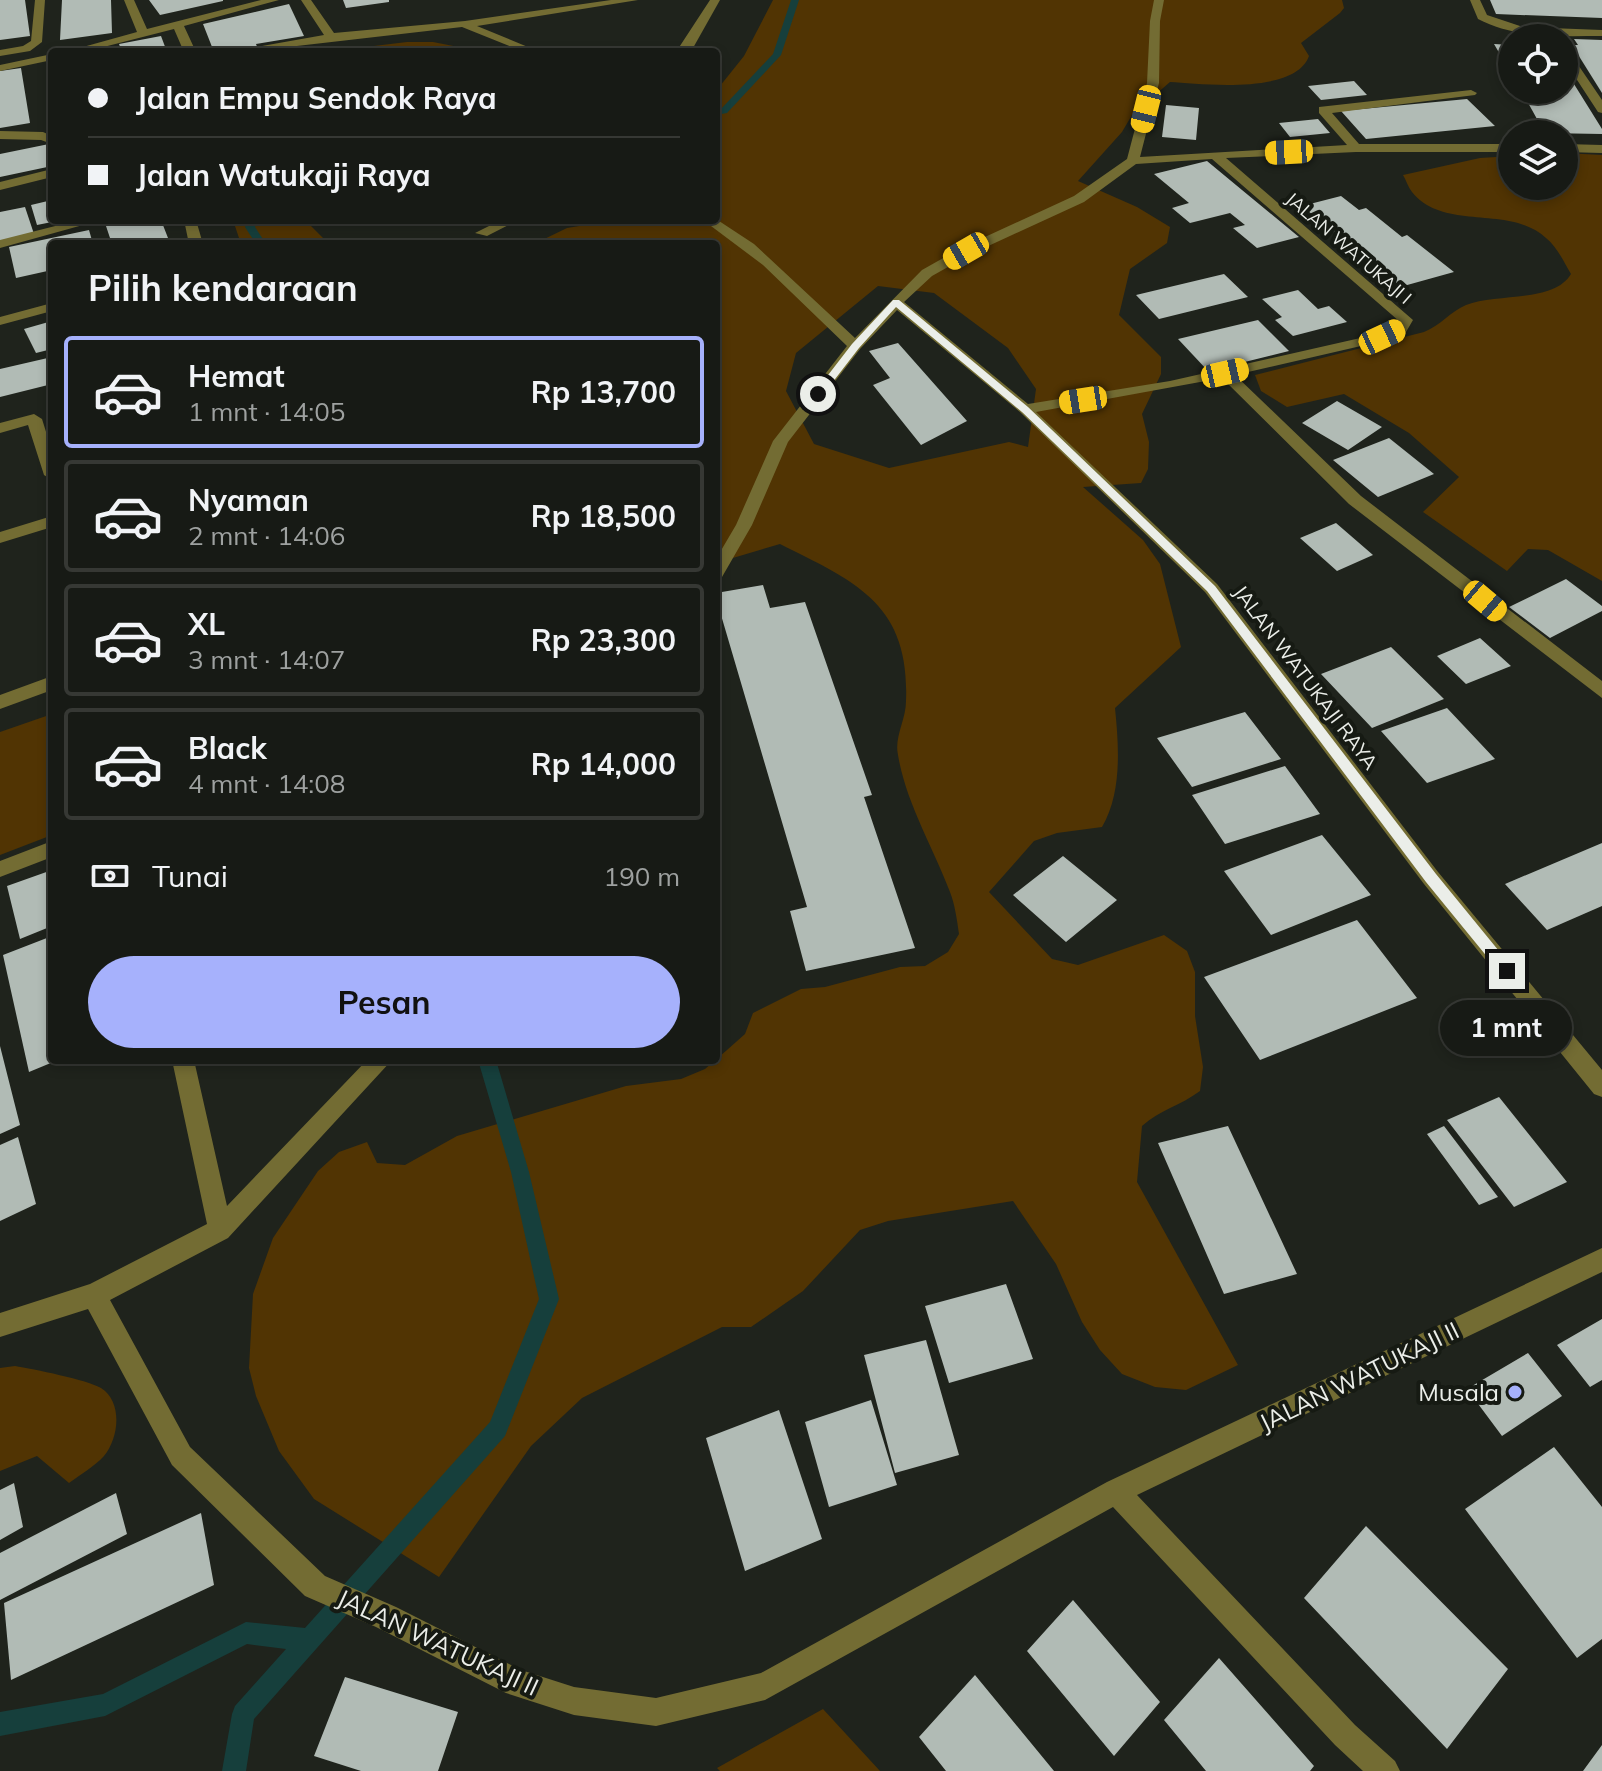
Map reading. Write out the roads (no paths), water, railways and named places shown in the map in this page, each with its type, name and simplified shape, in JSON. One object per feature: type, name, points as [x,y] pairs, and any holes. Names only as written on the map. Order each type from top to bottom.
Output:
[{"type":"street","points":[[0,53],[26,49],[36,42],[40,0]]},
{"type":"street","points":[[129,0],[143,34]]},
{"type":"street","points":[[87,48],[274,0]]},
{"type":"street","points":[[306,0],[331,37]]},
{"type":"street","points":[[266,48],[331,37],[463,24],[633,0]]},
{"type":"street","points":[[685,48],[715,0]]},
{"type":"street","points":[[1133,161],[1153,83],[1155,21],[1159,0]]},
{"type":"street","points":[[1475,0],[1486,20],[1499,24]]},
{"type":"street","points":[[463,24],[524,48]]},
{"type":"street","points":[[178,25],[188,48]]},
{"type":"street","points":[[1578,34],[1602,33]]},
{"type":"street","points":[[0,68],[48,58]]},
{"type":"street","points":[[1578,73],[1602,109]]},
{"type":"street","points":[[1356,148],[1323,110],[1471,93]]},
{"type":"street","points":[[0,135],[48,138]]},
{"type":"street","points":[[720,566],[744,525],[781,441],[855,346],[896,302],[927,273],[966,251],[1079,199],[1101,187],[1133,161],[1356,148],[1498,148]]},
{"type":"street","points":[[1578,148],[1602,149]]},
{"type":"street","name":"JALAN WATUKAJI I","points":[[1025,409],[1170,385],[1382,337],[1401,329],[1406,320],[1215,155]]},
{"type":"street","points":[[0,186],[48,174]]},
{"type":"street","points":[[0,244],[79,224]]},
{"type":"street","points":[[482,233],[503,224]]},
{"type":"street","points":[[716,224],[786,278],[855,346]]},
{"type":"street","name":"JALAN WATUKAJI RAYA","points":[[896,302],[1025,409],[1211,588],[1431,878],[1602,1087]]},
{"type":"street","points":[[0,321],[48,308]]},
{"type":"street","points":[[1225,373],[1355,500],[1602,691]]},
{"type":"street","points":[[0,428],[48,414]]},
{"type":"street","points":[[34,419],[48,463]]},
{"type":"street","points":[[0,538],[48,522]]},
{"type":"street","points":[[0,702],[48,684]]},
{"type":"street","points":[[0,869],[48,851]]},
{"type":"street","points":[[184,1064],[220,1230]]},
{"type":"street","points":[[0,1325],[94,1295],[220,1230],[377,1064]]},
{"type":"street","name":"JALAN WATUKAJI II","points":[[94,1295],[181,1456],[315,1586],[386,1617],[516,1683],[574,1701],[656,1712],[765,1686],[1116,1491],[1602,1260]]},
{"type":"street","points":[[1116,1491],[1345,1735],[1385,1771]]},
{"type":"waterway","points":[[720,112],[724,111],[777,55],[795,0]]},
{"type":"waterway","points":[[251,224],[258,240]]},
{"type":"waterway","points":[[234,1771],[243,1714],[498,1429],[549,1299],[520,1172],[488,1064]]},
{"type":"waterway","points":[[0,1724],[105,1705],[246,1633],[309,1640]]},
{"type":"place","name":"Musala","points":[[1515,1392]]}]
